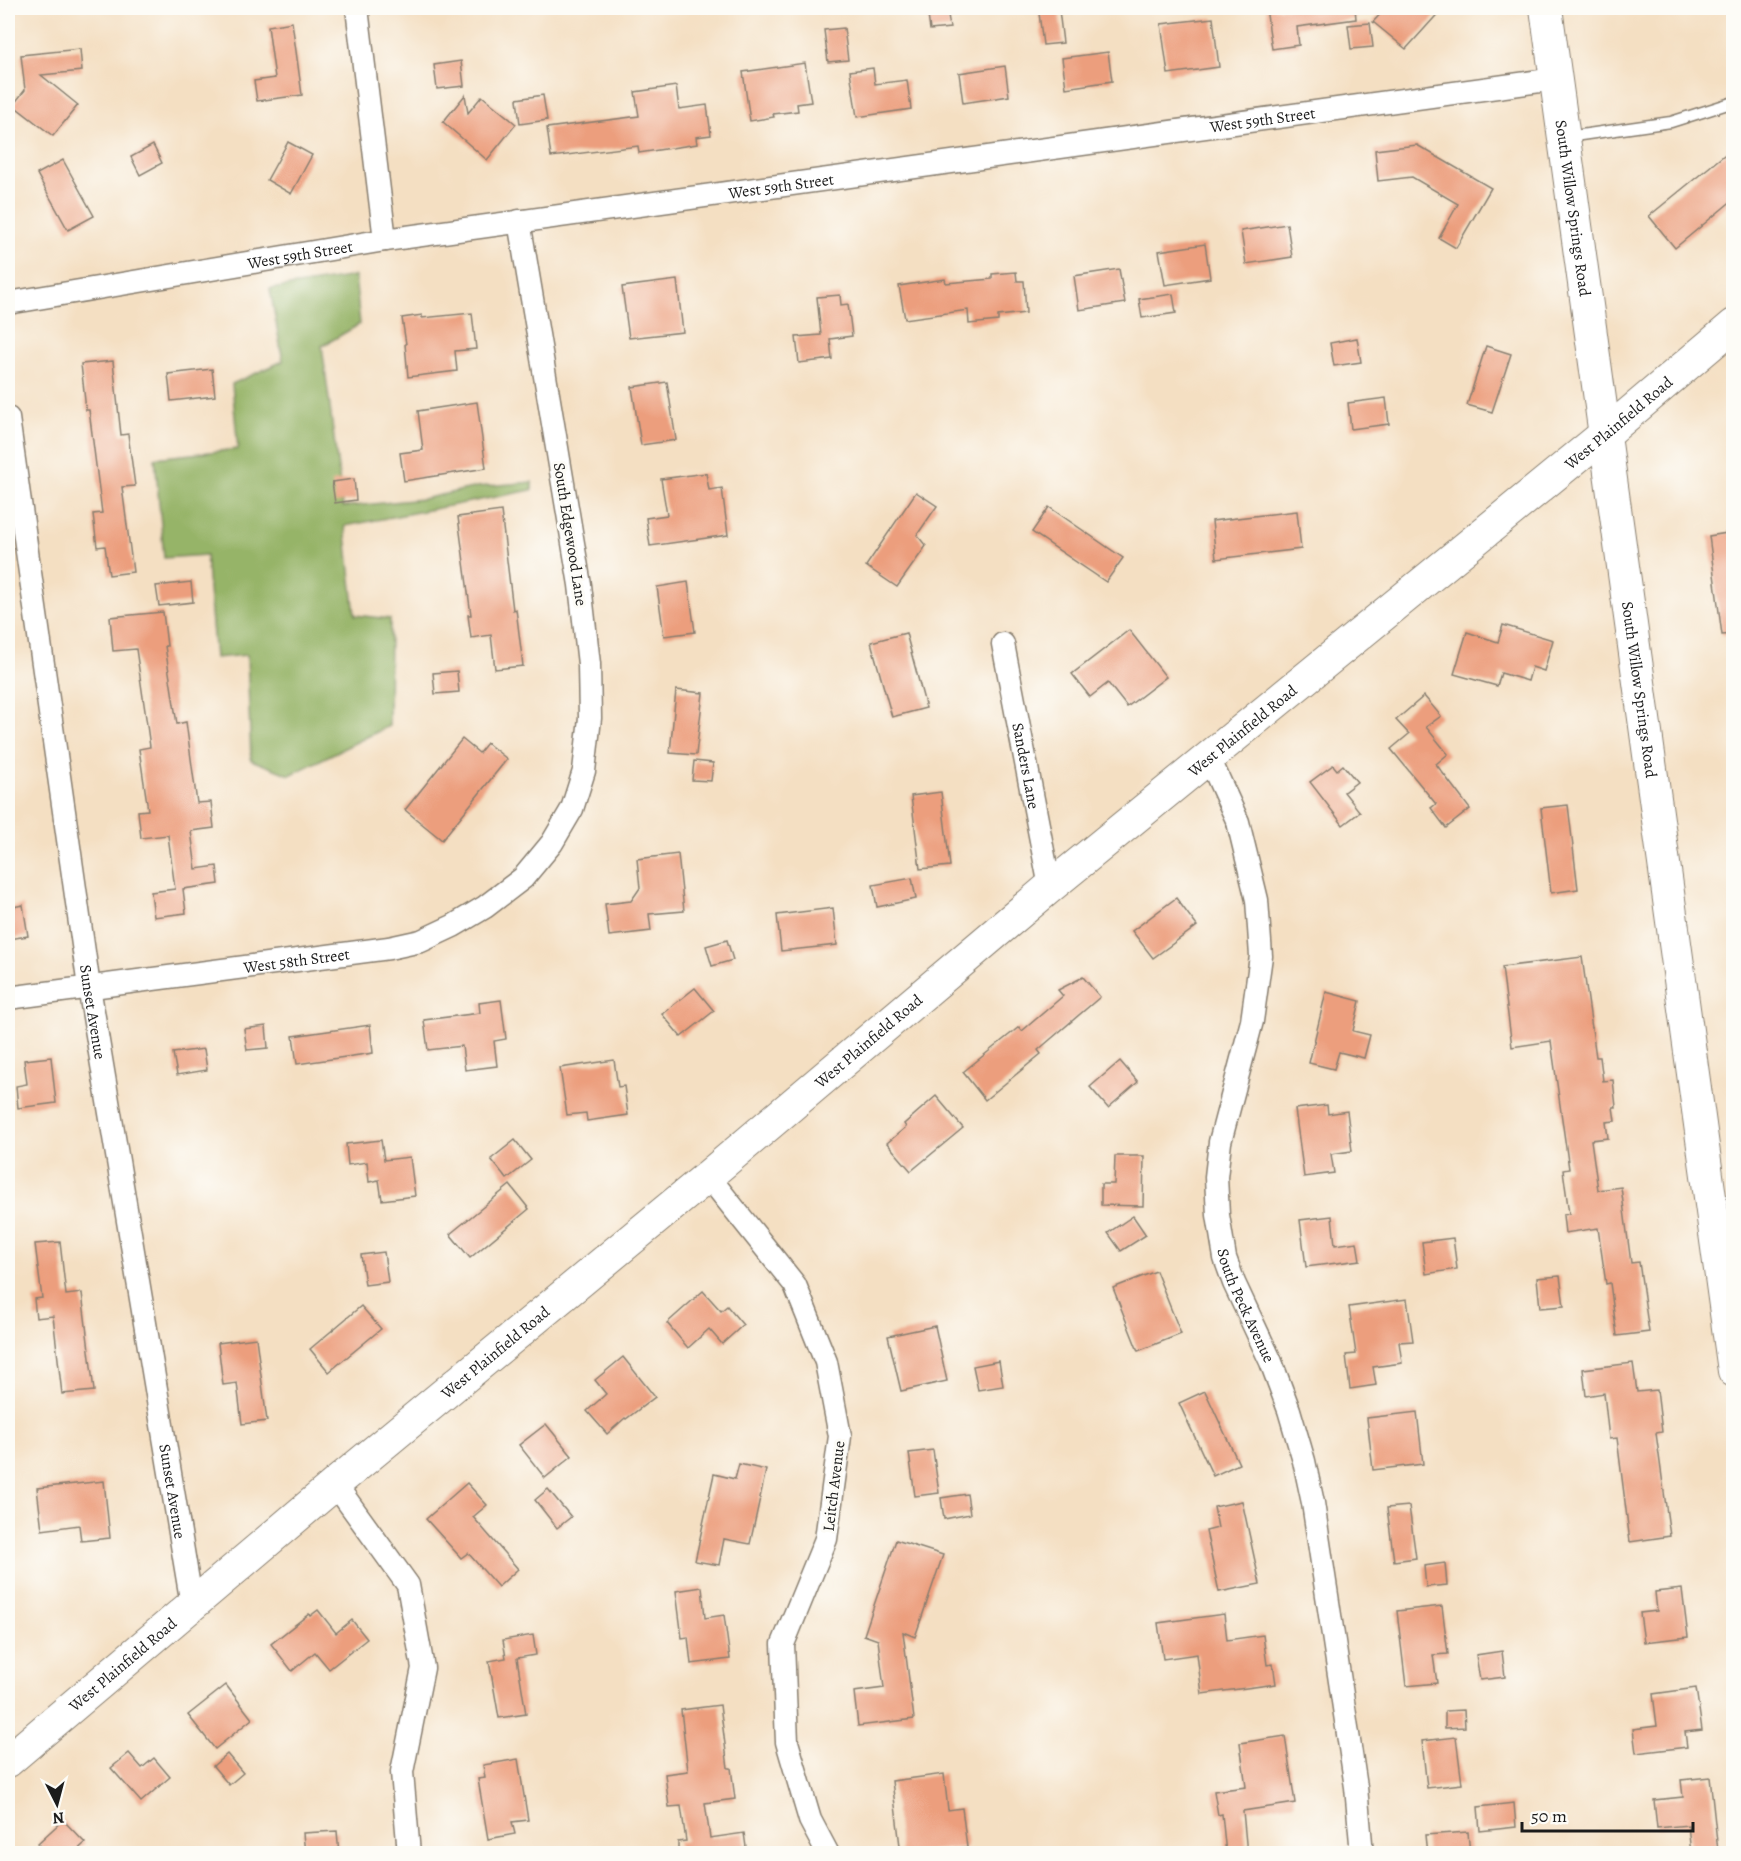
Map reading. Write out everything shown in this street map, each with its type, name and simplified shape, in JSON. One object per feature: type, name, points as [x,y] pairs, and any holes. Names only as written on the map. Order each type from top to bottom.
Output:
[{"type":"main road","name":"South Willow Springs Road","points":[[1546,8],[1734,1371]]},
{"type":"main road","name":"West Plainfield Road","points":[[8,1761],[1050,887],[1605,434],[1734,325]]},
{"type":"street","points":[[357,8],[385,240]]},
{"type":"street","name":"West 59th Street","points":[[8,303],[385,240],[1556,79]]},
{"type":"street","name":"South Edgewood Lane","points":[[519,221],[580,585],[589,664],[590,718],[584,771],[572,808],[552,843]]},
{"type":"street","name":"Sunset Avenue","points":[[8,418],[89,987],[192,1605]]},
{"type":"street","name":"Sanders Lane","points":[[1004,644],[1050,887]]},
{"type":"street","name":"South Peck Avenue","points":[[1209,758],[1238,822],[1257,900],[1261,956],[1252,1021],[1220,1142],[1216,1177],[1218,1215],[1225,1258],[1234,1283],[1271,1362],[1304,1461],[1313,1503],[1356,1787],[1362,1854]]},
{"type":"street","name":"West 58th Street","points":[[8,998],[389,948],[421,940],[453,926],[485,907],[524,878],[552,843]]},
{"type":"street","name":"Leitch Avenue","points":[[708,1176],[795,1285],[826,1362],[840,1436],[826,1539],[783,1644],[787,1742],[810,1820],[828,1854]]},
{"type":"street","points":[[336,1484],[408,1585],[423,1668],[402,1772],[409,1854]]},
{"type":"lane","points":[[1564,137],[1671,122],[1734,102]]},
{"type":"green space","points":[[355,276],[360,324],[322,346],[343,507],[423,499],[477,487],[532,482],[532,490],[345,526],[355,615],[390,619],[389,726],[290,775],[251,760],[247,655],[215,658],[206,555],[164,558],[155,458],[238,449],[232,384],[283,361],[270,289]]},
{"type":"building","points":[[927,8],[947,8],[950,28],[930,30]]},
{"type":"building","points":[[1266,8],[1355,8],[1356,19],[1297,27],[1299,45],[1272,49]]},
{"type":"building","points":[[1386,8],[1443,8],[1406,49],[1373,22]]},
{"type":"building","points":[[1059,10],[1063,43],[1043,45],[1039,13]]},
{"type":"building","points":[[1213,18],[1219,67],[1168,74],[1161,24]]},
{"type":"building","points":[[292,22],[302,95],[257,101],[254,81],[275,78],[268,26]]},
{"type":"building","points":[[1370,23],[1373,47],[1351,49],[1348,25]]},
{"type":"building","points":[[844,28],[848,60],[828,62],[824,30]]},
{"type":"building","points":[[80,49],[82,71],[41,75],[78,105],[53,136],[13,105],[25,90],[21,55]]},
{"type":"building","points":[[1108,52],[1112,81],[1066,88],[1062,58]]},
{"type":"building","points":[[461,61],[464,86],[437,89],[434,65]]},
{"type":"building","points":[[805,63],[811,102],[797,104],[798,111],[773,114],[774,117],[750,121],[743,72]]},
{"type":"building","points":[[1005,66],[1009,96],[963,103],[959,73]]},
{"type":"building","points":[[873,68],[875,84],[907,80],[911,109],[857,117],[850,71]]},
{"type":"building","points":[[676,86],[679,109],[707,105],[711,135],[696,137],[697,144],[639,153],[638,146],[551,157],[547,128],[639,116],[635,92]]},
{"type":"building","points":[[465,95],[468,113],[482,96],[516,124],[487,160],[443,122]]},
{"type":"building","points":[[543,95],[547,120],[520,124],[517,99]]},
{"type":"building","points":[[288,142],[312,155],[291,194],[267,180]]},
{"type":"building","points":[[153,145],[162,163],[140,175],[131,157]]},
{"type":"building","points":[[1417,145],[1491,188],[1456,248],[1439,238],[1458,204],[1412,177],[1378,181],[1375,150]]},
{"type":"building","points":[[1734,147],[1734,199],[1675,248],[1649,216]]},
{"type":"building","points":[[63,160],[94,216],[68,230],[37,174]]},
{"type":"building","points":[[1287,224],[1292,257],[1246,264],[1241,231]]},
{"type":"building","points":[[1205,244],[1210,278],[1165,285],[1159,251]]},
{"type":"building","points":[[1119,269],[1125,303],[1079,310],[1074,276]]},
{"type":"building","points":[[1016,272],[1017,281],[1024,281],[1026,313],[998,316],[998,321],[969,324],[968,310],[905,319],[899,286],[945,279],[946,283],[992,279],[992,274]]},
{"type":"building","points":[[677,280],[683,332],[629,338],[622,287]]},
{"type":"building","points":[[1173,294],[1176,313],[1142,318],[1139,299]]},
{"type":"building","points":[[840,295],[841,305],[848,304],[852,336],[830,339],[832,359],[799,363],[796,337],[821,335],[817,297]]},
{"type":"building","points":[[472,313],[476,349],[455,351],[457,371],[408,377],[402,318]]},
{"type":"building","points":[[1357,338],[1361,362],[1334,366],[1330,343]]},
{"type":"building","points":[[1486,346],[1511,354],[1492,412],[1467,405]]},
{"type":"building","points":[[113,361],[121,435],[128,434],[135,486],[122,487],[133,572],[109,575],[105,546],[97,547],[93,514],[102,513],[81,364]]},
{"type":"building","points":[[212,369],[215,396],[171,401],[168,374]]},
{"type":"building","points":[[667,382],[676,440],[641,445],[632,387]]},
{"type":"building","points":[[1386,398],[1389,424],[1351,429],[1348,403]]},
{"type":"building","points":[[477,402],[486,468],[404,481],[400,453],[423,450],[418,411]]},
{"type":"building","points":[[706,473],[709,490],[722,488],[728,535],[650,546],[646,518],[667,515],[661,479]]},
{"type":"building","points":[[354,479],[356,500],[335,503],[332,482]]},
{"type":"building","points":[[916,492],[937,506],[917,535],[926,546],[897,587],[866,566]]},
{"type":"building","points":[[1049,507],[1123,558],[1106,582],[1032,532]]},
{"type":"building","points":[[501,511],[513,610],[516,609],[523,666],[495,669],[491,635],[471,638],[468,615],[471,615],[458,517]]},
{"type":"building","points":[[1297,511],[1301,549],[1216,559],[1212,521]]},
{"type":"building","points":[[1734,532],[1734,634],[1722,635],[1709,536]]},
{"type":"building","points":[[191,582],[193,602],[159,606],[156,586]]},
{"type":"building","points":[[688,582],[695,632],[664,636],[657,587]]},
{"type":"building","points":[[163,612],[167,646],[165,646],[177,724],[186,722],[197,803],[211,802],[214,828],[191,831],[196,869],[217,866],[219,884],[183,889],[186,913],[154,917],[151,892],[175,889],[168,835],[141,838],[138,811],[148,810],[139,749],[150,747],[145,711],[136,649],[113,651],[110,617]]},
{"type":"building","points":[[1503,625],[1553,640],[1544,671],[1532,667],[1528,681],[1501,673],[1497,686],[1454,674],[1467,632],[1498,642]]},
{"type":"building","points":[[1129,630],[1166,677],[1127,707],[1108,683],[1090,697],[1072,674]]},
{"type":"building","points":[[906,633],[926,708],[892,717],[871,642]]},
{"type":"building","points":[[457,671],[459,692],[435,694],[433,673]]},
{"type":"building","points":[[676,690],[703,693],[696,755],[670,753]]},
{"type":"building","points":[[1424,696],[1441,716],[1426,727],[1448,754],[1436,764],[1470,809],[1446,828],[1431,808],[1436,804],[1391,749],[1409,734],[1396,720]]},
{"type":"building","points":[[462,739],[479,753],[487,743],[507,759],[442,840],[405,810]]},
{"type":"building","points":[[694,761],[713,763],[711,781],[692,780]]},
{"type":"building","points":[[1333,765],[1337,770],[1343,765],[1357,782],[1344,792],[1360,812],[1343,825],[1310,782]]},
{"type":"building","points":[[941,792],[950,866],[920,869],[911,796]]},
{"type":"building","points":[[1568,805],[1578,889],[1551,893],[1541,808]]},
{"type":"building","points":[[678,854],[684,911],[649,914],[651,931],[609,936],[605,904],[631,901],[640,888],[637,859]]},
{"type":"building","points":[[912,878],[916,899],[877,907],[873,885]]},
{"type":"building","points":[[1176,898],[1197,926],[1153,958],[1132,931]]},
{"type":"building","points":[[23,905],[28,936],[8,939],[8,908]]},
{"type":"building","points":[[833,908],[837,945],[781,951],[777,915]]},
{"type":"building","points":[[727,940],[733,960],[712,966],[706,946]]},
{"type":"building","points":[[1582,957],[1596,1057],[1600,1057],[1603,1081],[1613,1080],[1616,1107],[1613,1107],[1615,1121],[1606,1122],[1608,1138],[1591,1140],[1598,1190],[1621,1187],[1631,1263],[1639,1262],[1649,1332],[1617,1336],[1610,1283],[1606,1284],[1598,1228],[1565,1233],[1563,1215],[1569,1214],[1563,1170],[1569,1169],[1551,1041],[1512,1047],[1502,967]]},
{"type":"building","points":[[1083,977],[1100,997],[1038,1050],[1041,1054],[985,1100],[963,1072],[1019,1027],[1022,1031],[1063,996],[1058,990]]},
{"type":"building","points":[[695,988],[714,1011],[681,1037],[662,1014]]},
{"type":"building","points":[[1326,992],[1360,1001],[1353,1031],[1370,1035],[1364,1058],[1339,1052],[1334,1069],[1309,1063]]},
{"type":"building","points":[[501,1000],[506,1039],[494,1041],[497,1066],[465,1070],[462,1046],[428,1050],[424,1020],[480,1013],[479,1003]]},
{"type":"building","points":[[370,1025],[373,1053],[297,1064],[293,1036]]},
{"type":"building","points":[[266,1026],[268,1048],[247,1050],[244,1029]]},
{"type":"building","points":[[204,1049],[207,1070],[177,1075],[173,1053]]},
{"type":"building","points":[[51,1057],[56,1103],[18,1108],[16,1086],[27,1084],[24,1060]]},
{"type":"building","points":[[614,1060],[618,1087],[624,1086],[628,1115],[587,1121],[586,1113],[567,1115],[560,1068]]},
{"type":"building","points":[[1120,1061],[1138,1082],[1108,1108],[1090,1087]]},
{"type":"building","points":[[936,1096],[963,1128],[911,1171],[887,1143],[906,1127],[904,1124]]},
{"type":"building","points":[[1327,1105],[1328,1114],[1347,1111],[1352,1151],[1331,1154],[1334,1173],[1304,1177],[1295,1109]]},
{"type":"building","points":[[381,1140],[384,1160],[410,1157],[415,1196],[382,1200],[379,1180],[369,1182],[367,1162],[348,1165],[346,1144]]},
{"type":"building","points":[[515,1140],[531,1160],[507,1179],[491,1159]]},
{"type":"building","points":[[1115,1156],[1144,1156],[1143,1206],[1101,1205],[1101,1184],[1114,1184]]},
{"type":"building","points":[[510,1185],[529,1209],[470,1258],[450,1234]]},
{"type":"building","points":[[1133,1216],[1146,1235],[1121,1251],[1108,1233]]},
{"type":"building","points":[[1332,1216],[1335,1245],[1357,1242],[1360,1260],[1306,1267],[1300,1220]]},
{"type":"building","points":[[1453,1238],[1457,1269],[1426,1274],[1422,1242]]},
{"type":"building","points":[[60,1242],[66,1295],[82,1293],[94,1391],[62,1394],[53,1316],[36,1318],[34,1299],[42,1298],[35,1244]]},
{"type":"building","points":[[384,1252],[388,1282],[365,1285],[361,1255]]},
{"type":"building","points":[[1156,1271],[1181,1334],[1138,1351],[1113,1288]]},
{"type":"building","points":[[1560,1276],[1564,1306],[1540,1308],[1537,1278]]},
{"type":"building","points":[[703,1291],[721,1311],[727,1306],[743,1325],[722,1344],[709,1329],[688,1348],[667,1323]]},
{"type":"building","points":[[1407,1299],[1413,1341],[1399,1342],[1402,1363],[1373,1367],[1376,1385],[1350,1389],[1346,1355],[1356,1354],[1349,1307]]},
{"type":"building","points":[[361,1306],[381,1329],[329,1372],[310,1349]]},
{"type":"building","points":[[935,1326],[947,1381],[901,1391],[888,1336]]},
{"type":"building","points":[[256,1338],[267,1421],[242,1424],[237,1383],[223,1385],[218,1343]]},
{"type":"building","points":[[623,1357],[655,1397],[607,1434],[587,1411],[606,1394],[595,1380]]},
{"type":"building","points":[[999,1361],[1003,1386],[978,1390],[973,1366]]},
{"type":"building","points":[[1633,1363],[1637,1392],[1657,1390],[1662,1432],[1656,1433],[1670,1536],[1630,1542],[1617,1438],[1609,1439],[1604,1393],[1586,1396],[1583,1369]]},
{"type":"building","points":[[1205,1391],[1239,1464],[1213,1476],[1179,1403]]},
{"type":"building","points":[[1417,1412],[1423,1464],[1373,1470],[1367,1418]]},
{"type":"building","points":[[546,1424],[572,1456],[545,1478],[519,1445]]},
{"type":"building","points":[[933,1450],[939,1493],[915,1496],[909,1453]]},
{"type":"building","points":[[739,1464],[766,1470],[750,1544],[724,1539],[719,1565],[695,1561],[714,1474],[735,1479]]},
{"type":"building","points":[[104,1481],[110,1538],[81,1541],[79,1525],[42,1530],[37,1488]]},
{"type":"building","points":[[467,1483],[487,1505],[473,1517],[518,1569],[498,1587],[468,1553],[461,1558],[426,1519]]},
{"type":"building","points":[[548,1489],[571,1517],[557,1528],[535,1500]]},
{"type":"building","points":[[967,1494],[970,1514],[944,1519],[941,1498]]},
{"type":"building","points":[[1242,1501],[1260,1584],[1219,1592],[1206,1531],[1218,1528],[1214,1507]]},
{"type":"building","points":[[1409,1506],[1416,1558],[1394,1561],[1387,1508]]},
{"type":"building","points":[[896,1540],[943,1555],[915,1637],[903,1632],[914,1719],[858,1726],[854,1692],[884,1688],[878,1640],[864,1635]]},
{"type":"building","points":[[1445,1563],[1447,1585],[1426,1587],[1424,1566]]},
{"type":"building","points":[[702,1587],[705,1618],[724,1615],[730,1659],[691,1664],[688,1637],[682,1638],[676,1591]]},
{"type":"building","points":[[1682,1589],[1688,1637],[1644,1642],[1640,1613],[1657,1611],[1655,1592]]},
{"type":"building","points":[[1442,1606],[1448,1654],[1433,1655],[1437,1683],[1406,1686],[1397,1611]]},
{"type":"building","points":[[318,1610],[336,1633],[352,1620],[367,1639],[329,1669],[315,1652],[292,1671],[271,1644],[309,1614],[310,1616]]},
{"type":"building","points":[[1224,1614],[1227,1640],[1263,1635],[1267,1665],[1273,1664],[1276,1684],[1202,1694],[1197,1654],[1163,1659],[1158,1623]]},
{"type":"building","points":[[533,1635],[536,1655],[517,1658],[526,1714],[499,1718],[489,1661],[506,1658],[503,1640]]},
{"type":"building","points":[[1502,1651],[1505,1677],[1480,1680],[1476,1655]]},
{"type":"building","points":[[226,1685],[252,1719],[215,1749],[188,1715]]},
{"type":"building","points":[[1696,1688],[1702,1730],[1685,1732],[1687,1747],[1636,1753],[1633,1729],[1657,1726],[1653,1694]]},
{"type":"building","points":[[720,1705],[728,1768],[731,1768],[735,1799],[705,1803],[710,1838],[744,1833],[747,1854],[678,1854],[678,1842],[686,1841],[681,1806],[669,1807],[665,1774],[688,1771],[681,1710]]},
{"type":"building","points":[[1464,1710],[1465,1727],[1445,1728],[1445,1711]]},
{"type":"building","points":[[1285,1736],[1295,1803],[1243,1811],[1247,1854],[1226,1854],[1222,1814],[1218,1815],[1214,1791],[1246,1787],[1240,1743]]},
{"type":"building","points":[[1456,1737],[1462,1784],[1427,1788],[1422,1741]]},
{"type":"building","points":[[129,1753],[142,1768],[154,1758],[170,1777],[141,1802],[111,1768]]},
{"type":"building","points":[[227,1754],[243,1773],[229,1785],[213,1766]]},
{"type":"building","points":[[518,1759],[528,1820],[512,1822],[515,1834],[488,1839],[478,1779],[485,1778],[483,1765]]},
{"type":"building","points":[[944,1774],[948,1810],[962,1808],[967,1847],[901,1854],[892,1781]]},
{"type":"building","points":[[1710,1777],[1718,1851],[1691,1854],[1688,1825],[1657,1828],[1654,1800],[1683,1797],[1681,1780]]},
{"type":"building","points":[[1514,1803],[1516,1827],[1480,1831],[1478,1807]]},
{"type":"building","points":[[63,1820],[85,1843],[73,1854],[48,1854],[38,1843]]},
{"type":"building","points":[[337,1831],[339,1854],[305,1854],[303,1833]]},
{"type":"building","points":[[1468,1832],[1470,1854],[1427,1854],[1425,1835]]}]
